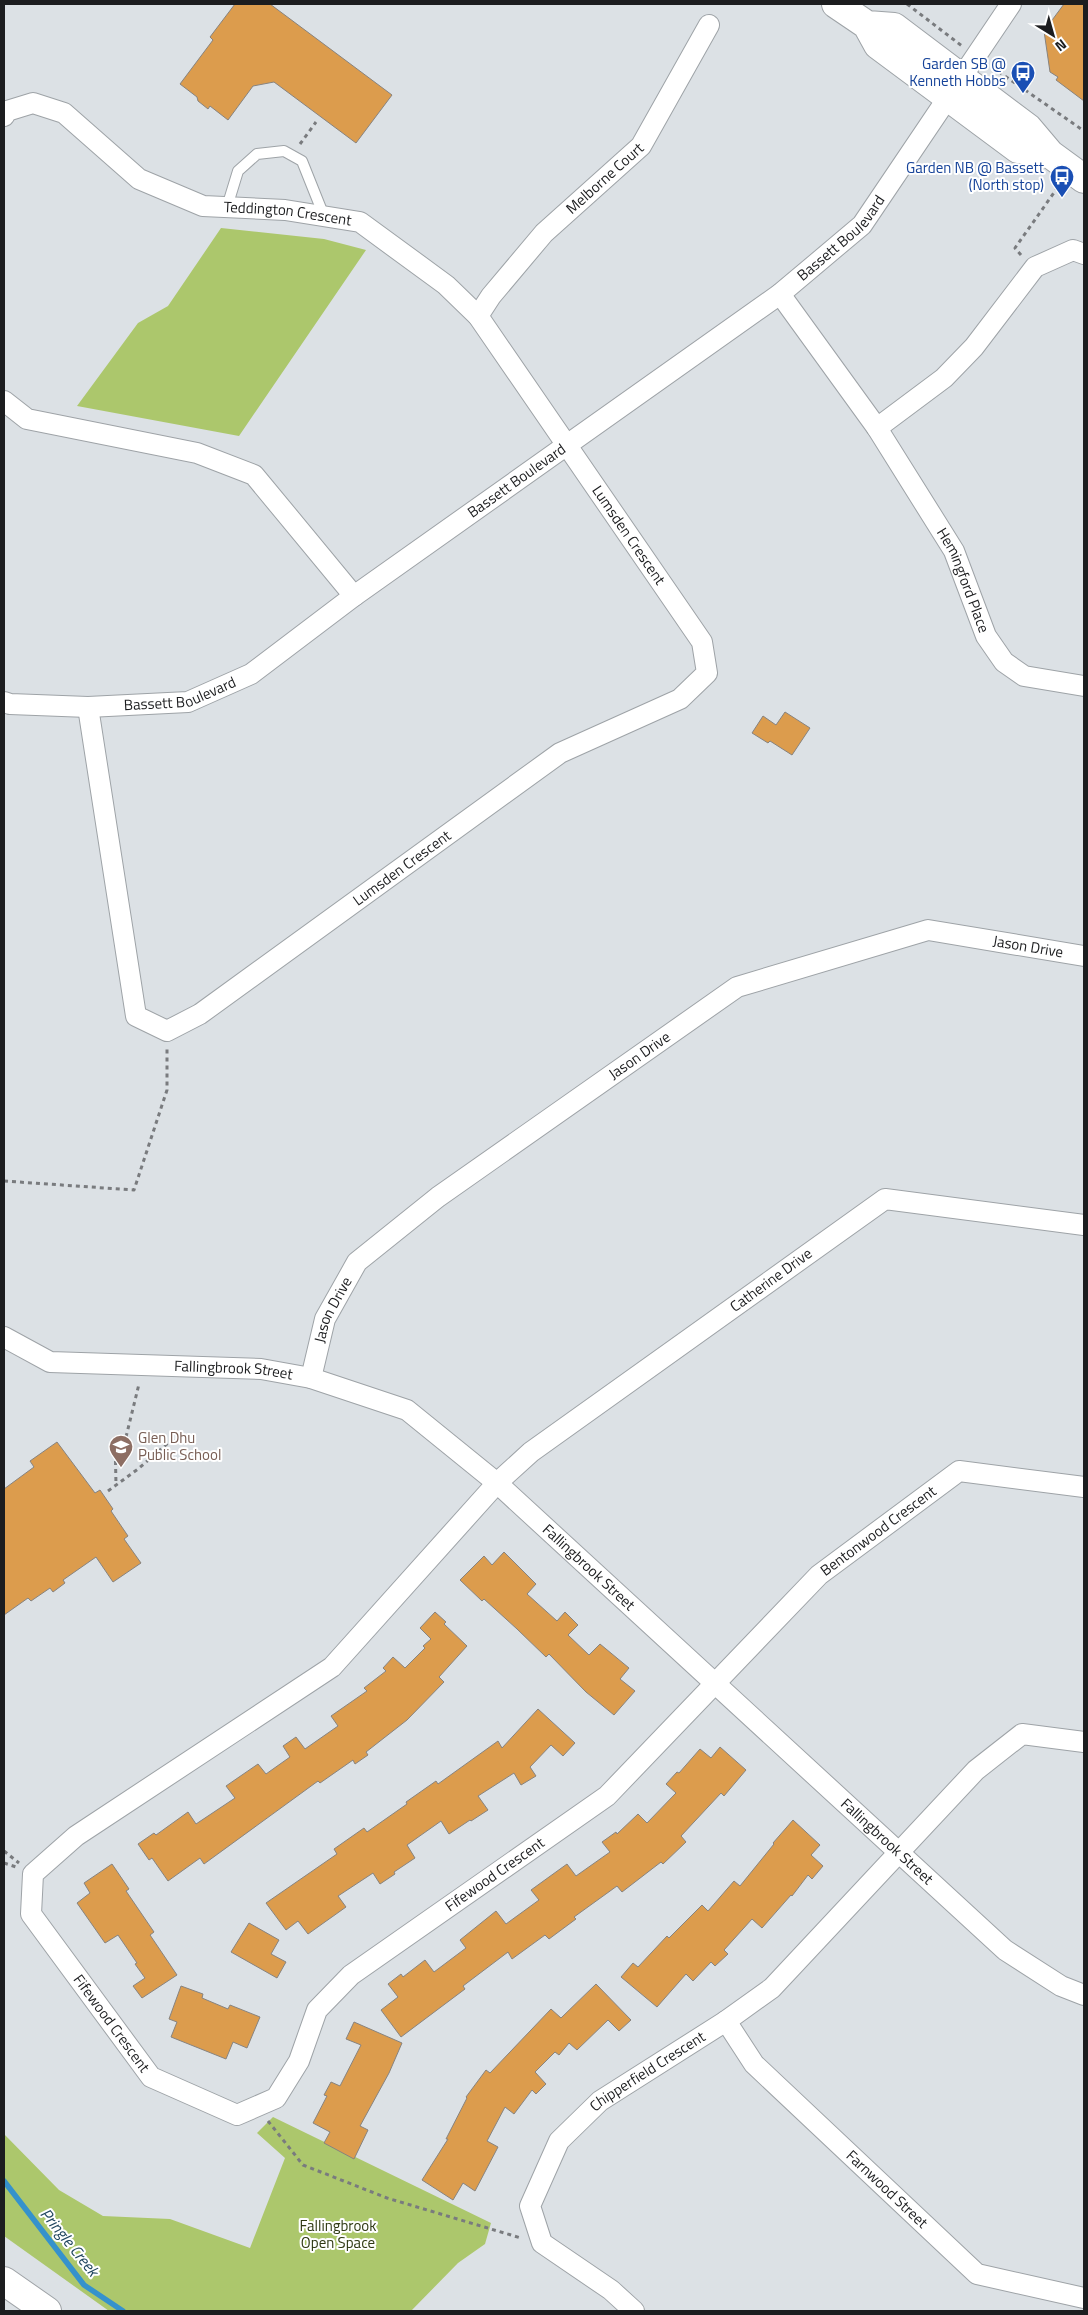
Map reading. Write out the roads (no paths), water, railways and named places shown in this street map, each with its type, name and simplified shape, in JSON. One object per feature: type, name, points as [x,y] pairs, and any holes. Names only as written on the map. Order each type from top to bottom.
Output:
[{"type":"street","points":[[836,4],[866,25],[878,44],[954,87],[1018,149],[1068,167]]},
{"type":"street","name":"Bassett Boulevard","points":[[4,702],[10,704],[88,707],[188,702],[251,674],[354,596],[780,294],[862,225],[1011,4]]},
{"type":"street","name":"Melborne Court","points":[[478,316],[491,296],[544,233],[641,146],[709,25]]},
{"type":"street","name":"Teddington Crescent","points":[[4,116],[8,111],[33,103],[64,113],[139,180],[203,206],[285,210],[360,222],[446,285],[478,316],[567,444]]},
{"type":"street","points":[[877,428],[944,378],[974,347],[1035,267],[1073,250],[1084,254]]},
{"type":"street","name":"Hemingford Place","points":[[780,294],[877,428],[954,551],[972,593],[986,636],[1004,662],[1024,676],[1084,686]]},
{"type":"street","points":[[4,400],[27,419],[197,453],[254,475],[354,596]]},
{"type":"street","name":"Lumsden Crescent","points":[[88,707],[136,1016],[167,1031],[200,1014],[560,753],[680,699],[707,673],[702,642],[567,444]]},
{"type":"street","name":"Jason Drive","points":[[311,1378],[325,1319],[356,1262],[438,1197],[737,986],[928,930],[1084,956]]},
{"type":"street","name":"Catherine Drive","points":[[497,1483],[531,1452],[885,1198],[1084,1224]]},
{"type":"street","name":"Fallingbrook Street","points":[[4,1337],[50,1362],[261,1369],[311,1378],[407,1410],[497,1483],[1005,1950],[1061,1986],[1084,1995]]},
{"type":"street","name":"Bentonwood Crescent","points":[[714,1684],[819,1575],[959,1471],[1084,1487]]},
{"type":"street","name":"Fifewood Crescent","points":[[497,1483],[332,1667],[76,1836],[33,1874],[31,1914],[151,2077],[237,2115],[276,2098],[298,2061],[317,2010],[351,1975],[607,1796],[714,1684]]},
{"type":"street","points":[[900,1852],[976,1770],[1022,1734],[1084,1742]]},
{"type":"street","name":"Chipperfield Crescent","points":[[634,2311],[611,2290],[542,2243],[530,2206],[560,2141],[600,2101],[726,2021],[772,1988],[900,1852]]},
{"type":"street","name":"Farnwood Street","points":[[726,2021],[754,2064],[977,2274],[1084,2298]]},
{"type":"street","points":[[4,2281],[47,2311]]},
{"type":"lane","points":[[226,207],[238,171],[257,154],[284,151],[302,162],[324,216]]},
{"type":"waterway","name":"Pringle Creek","points":[[4,2181],[84,2285],[123,2311]]},
{"type":"place","name":"Garden SB @ Kenneth Hobbs","points":[[1023,94]]},
{"type":"place","name":"Garden NB @ Bassett (North stop)","points":[[1062,198]]},
{"type":"place","name":"Glen Dhu Public School","points":[[121,1468]]},
{"type":"park label","name":"Fallingbrook Open Space","points":[[338,2234]]}]
